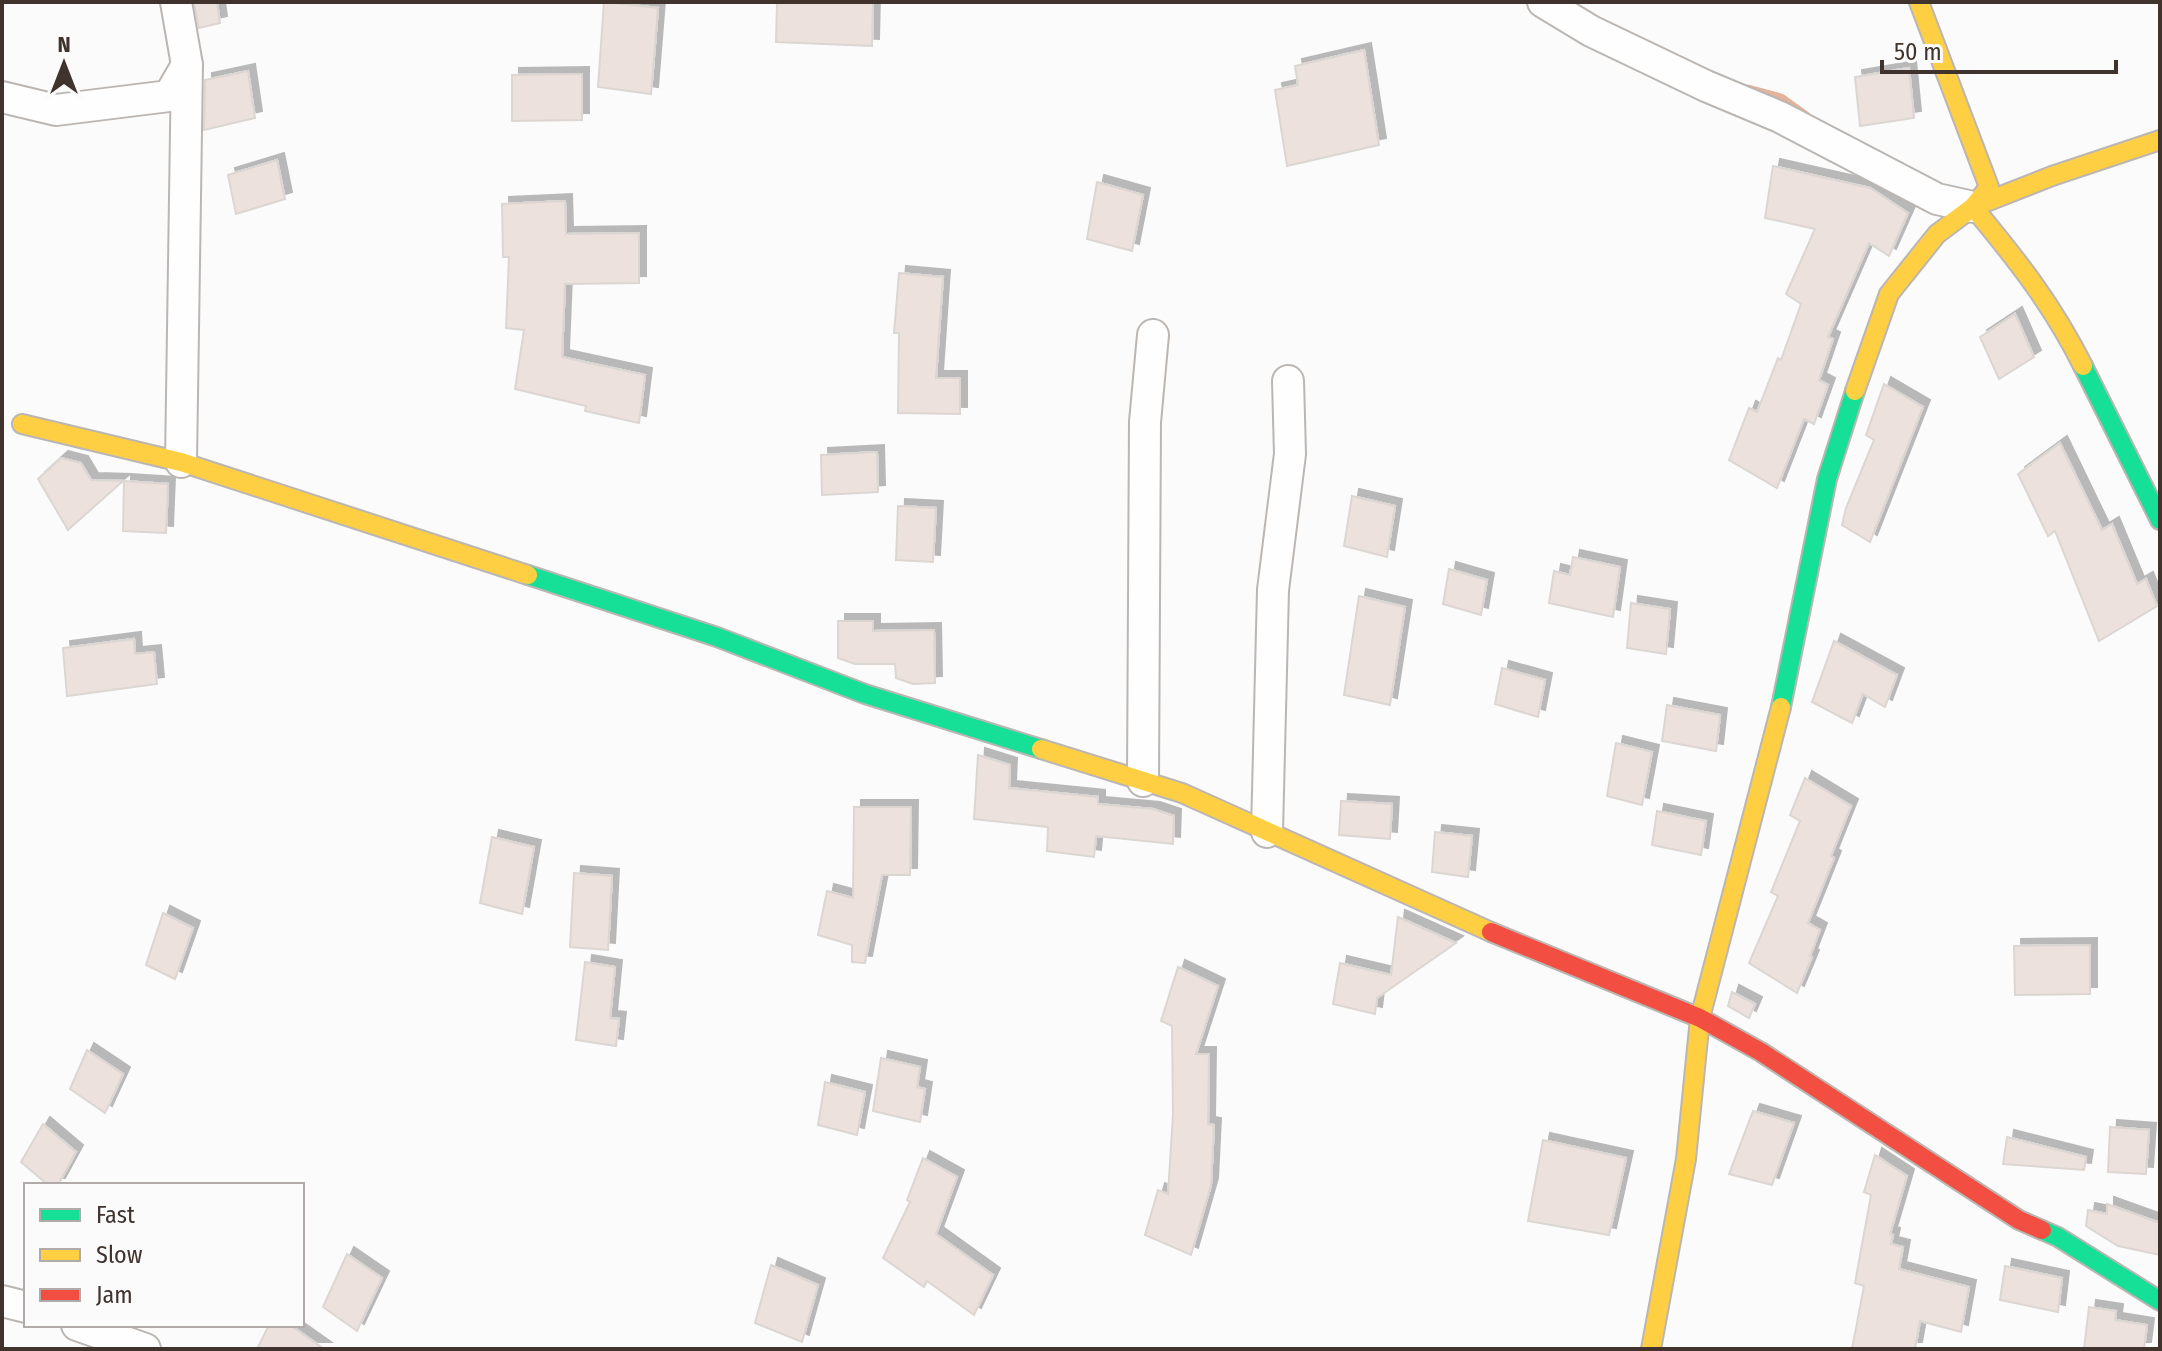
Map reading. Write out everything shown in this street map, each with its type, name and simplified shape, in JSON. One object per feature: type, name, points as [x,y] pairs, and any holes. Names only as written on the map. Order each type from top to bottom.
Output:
[{"type":"street","points":[[176,2],[187,65],[181,462]]},
{"type":"street","points":[[1543,2],[1591,31],[1706,86],[1780,117],[1937,199],[1973,207],[2052,176],[2160,140]]},
{"type":"street","points":[[1651,1349],[1686,1159],[1700,1018],[1778,722],[1827,479],[1889,294],[1937,234],[1973,207],[1989,187],[1919,2]]},
{"type":"street","points":[[2,97],[56,110],[169,96],[187,65]]},
{"type":"street","points":[[1973,207],[2025,269],[2060,321],[2160,520]]},
{"type":"street","points":[[1143,781],[1145,422],[1153,335]]},
{"type":"street","points":[[1267,832],[1273,590],[1290,454],[1288,381]]},
{"type":"street","points":[[22,424],[181,462],[717,637],[865,694],[1182,793],[1497,935],[1700,1018],[1761,1052],[2019,1220],[2058,1237],[2160,1301]]},
{"type":"street","points":[[2,1301],[24,1306]]},
{"type":"street","points":[[83,1327],[145,1349]]},
{"type":"building","points":[[194,2],[217,2],[220,23],[199,28]]},
{"type":"building","points":[[604,2],[658,8],[651,94],[598,87]]},
{"type":"building","points":[[777,2],[873,2],[872,46],[776,42]]},
{"type":"building","points":[[1364,50],[1379,145],[1287,166],[1275,90],[1298,85],[1295,66]]},
{"type":"building","points":[[1909,68],[1914,118],[1860,126],[1855,77]]},
{"type":"building","points":[[248,71],[255,118],[204,130],[205,80]]},
{"type":"building","points":[[582,74],[582,120],[512,121],[512,75]]},
{"type":"building","points":[[277,160],[285,199],[236,214],[228,175]]},
{"type":"building","points":[[1773,166],[1870,188],[1908,213],[1889,256],[1869,243],[1828,337],[1833,339],[1819,380],[1828,385],[1814,424],[1804,419],[1777,488],[1729,460],[1749,408],[1757,412],[1778,358],[1781,360],[1801,304],[1786,294],[1815,229],[1765,218]]},
{"type":"building","points":[[1097,182],[1143,195],[1132,251],[1087,239]]},
{"type":"building","points":[[565,201],[566,234],[639,233],[639,283],[565,284],[562,357],[645,375],[639,423],[585,411],[586,406],[515,389],[524,330],[506,328],[509,257],[503,257],[502,204]]},
{"type":"building","points":[[899,273],[943,277],[936,378],[960,378],[960,414],[898,413],[899,333],[894,333]]},
{"type":"building","points":[[2015,314],[2034,357],[1999,379],[1980,337]]},
{"type":"building","points":[[1884,384],[1923,407],[1870,542],[1842,525],[1874,440],[1866,435]]},
{"type":"building","points":[[2060,443],[2102,530],[2112,524],[2137,584],[2146,579],[2157,606],[2099,641],[2055,531],[2048,536],[2018,474]]},
{"type":"building","points":[[877,452],[878,492],[822,495],[821,455]]},
{"type":"building","points":[[61,458],[81,463],[91,480],[123,481],[68,530],[38,479]]},
{"type":"building","points":[[124,481],[168,484],[166,533],[123,531]]},
{"type":"building","points":[[1352,496],[1395,506],[1387,557],[1344,546]]},
{"type":"building","points":[[898,506],[936,508],[933,562],[896,560]]},
{"type":"building","points":[[1573,557],[1620,567],[1613,617],[1549,603],[1554,571],[1570,575]]},
{"type":"building","points":[[1449,569],[1487,580],[1481,615],[1443,604]]},
{"type":"building","points":[[1359,596],[1405,607],[1390,705],[1344,695]]},
{"type":"building","points":[[1631,603],[1670,609],[1666,654],[1627,648]]},
{"type":"building","points":[[838,621],[873,621],[873,631],[934,630],[935,683],[913,684],[896,678],[895,664],[855,664],[838,658]]},
{"type":"building","points":[[134,639],[135,654],[154,652],[157,684],[67,696],[63,648]]},
{"type":"building","points":[[1834,641],[1897,675],[1885,707],[1863,694],[1852,723],[1812,702]]},
{"type":"building","points":[[1502,668],[1545,680],[1538,717],[1495,704]]},
{"type":"building","points":[[1667,705],[1720,715],[1716,751],[1662,741]]},
{"type":"building","points":[[1616,743],[1652,752],[1642,805],[1607,796]]},
{"type":"building","points":[[978,755],[1010,765],[1009,788],[1098,797],[1098,804],[1153,809],[1174,816],[1173,844],[1096,836],[1094,857],[1047,851],[1048,827],[974,819]]},
{"type":"building","points":[[1805,778],[1851,806],[1808,923],[1820,930],[1797,993],[1749,963],[1778,896],[1771,892],[1800,821],[1790,815]]},
{"type":"building","points":[[1341,801],[1392,804],[1390,839],[1339,835]]},
{"type":"building","points":[[854,807],[911,807],[910,875],[882,875],[865,963],[852,962],[852,945],[818,935],[827,891],[853,898]]},
{"type":"building","points":[[1657,811],[1706,821],[1701,855],[1652,845]]},
{"type":"building","points":[[1435,832],[1472,836],[1468,877],[1432,872]]},
{"type":"building","points":[[492,837],[534,847],[522,914],[480,903]]},
{"type":"building","points":[[574,873],[612,876],[608,950],[570,947]]},
{"type":"building","points":[[163,913],[193,928],[175,979],[146,965]]},
{"type":"building","points":[[1398,917],[1456,943],[1377,998],[1375,1014],[1333,1004],[1340,963],[1391,975]]},
{"type":"building","points":[[2090,945],[2090,994],[2015,995],[2014,946]]},
{"type":"building","points":[[585,962],[615,967],[610,1018],[619,1019],[616,1046],[576,1040]]},
{"type":"building","points":[[1178,967],[1218,986],[1196,1054],[1209,1054],[1208,1124],[1214,1125],[1211,1185],[1191,1255],[1145,1235],[1158,1190],[1168,1194],[1173,1114],[1172,1026],[1161,1021]]},
{"type":"building","points":[[1732,992],[1755,1004],[1749,1018],[1728,1006]]},
{"type":"building","points":[[87,1050],[123,1074],[105,1113],[70,1089]]},
{"type":"building","points":[[881,1058],[920,1067],[917,1087],[925,1089],[920,1122],[873,1111]]},
{"type":"building","points":[[825,1082],[865,1092],[857,1135],[818,1125]]},
{"type":"building","points":[[1753,1111],[1794,1123],[1772,1185],[1729,1174]]},
{"type":"building","points":[[43,1124],[76,1152],[59,1183],[46,1183],[21,1162]]},
{"type":"building","points":[[2110,1127],[2149,1130],[2146,1174],[2108,1172]]},
{"type":"building","points":[[2007,1137],[2086,1157],[2084,1170],[2003,1164]]},
{"type":"building","points":[[1543,1140],[1626,1158],[1609,1235],[1528,1221]]},
{"type":"building","points":[[1875,1155],[1907,1176],[1890,1234],[1893,1235],[1891,1244],[1903,1247],[1899,1269],[1969,1287],[1961,1332],[1920,1321],[1915,1349],[1852,1349],[1864,1286],[1855,1283],[1871,1195],[1864,1192]]},
{"type":"building","points":[[923,1158],[957,1177],[936,1234],[993,1275],[974,1315],[927,1281],[924,1287],[883,1258],[910,1202],[907,1200]]},
{"type":"building","points":[[2107,1204],[2160,1223],[2160,1255],[2118,1246],[2086,1226],[2088,1210],[2107,1214]]},
{"type":"building","points":[[347,1254],[382,1278],[357,1331],[323,1307]]},
{"type":"building","points":[[771,1265],[818,1285],[802,1342],[755,1323]]},
{"type":"building","points":[[2005,1266],[2062,1278],[2058,1312],[2000,1300]]},
{"type":"building","points":[[2089,1307],[2116,1311],[2115,1320],[2147,1325],[2144,1349],[2084,1349]]},
{"type":"building","points":[[268,1327],[293,1327],[324,1349],[257,1349]]},
{"type":"waterway","points":[[1748,89],[1781,98],[1806,116]]},
{"type":"traffic: fast","points":[[2083,366],[2160,520]]},
{"type":"traffic: fast","points":[[1781,707],[1827,479],[1855,391]]},
{"type":"traffic: fast","points":[[528,575],[717,637],[865,694],[1041,749]]},
{"type":"traffic: fast","points":[[2042,1230],[2160,1301]]},
{"type":"traffic: slow","points":[[1919,2],[1989,187],[1973,207],[2033,283],[2083,366]]},
{"type":"traffic: slow","points":[[1855,391],[1889,294],[1937,234],[1973,207],[2052,176],[2160,140]]},
{"type":"traffic: slow","points":[[22,424],[181,462],[528,575]]},
{"type":"traffic: slow","points":[[1651,1349],[1686,1159],[1700,1018],[1781,707]]},
{"type":"traffic: slow","points":[[1041,749],[1182,793],[1491,932]]},
{"type":"traffic: jam","points":[[1491,932],[1700,1018],[1761,1052],[2019,1220],[2042,1230]]}]
